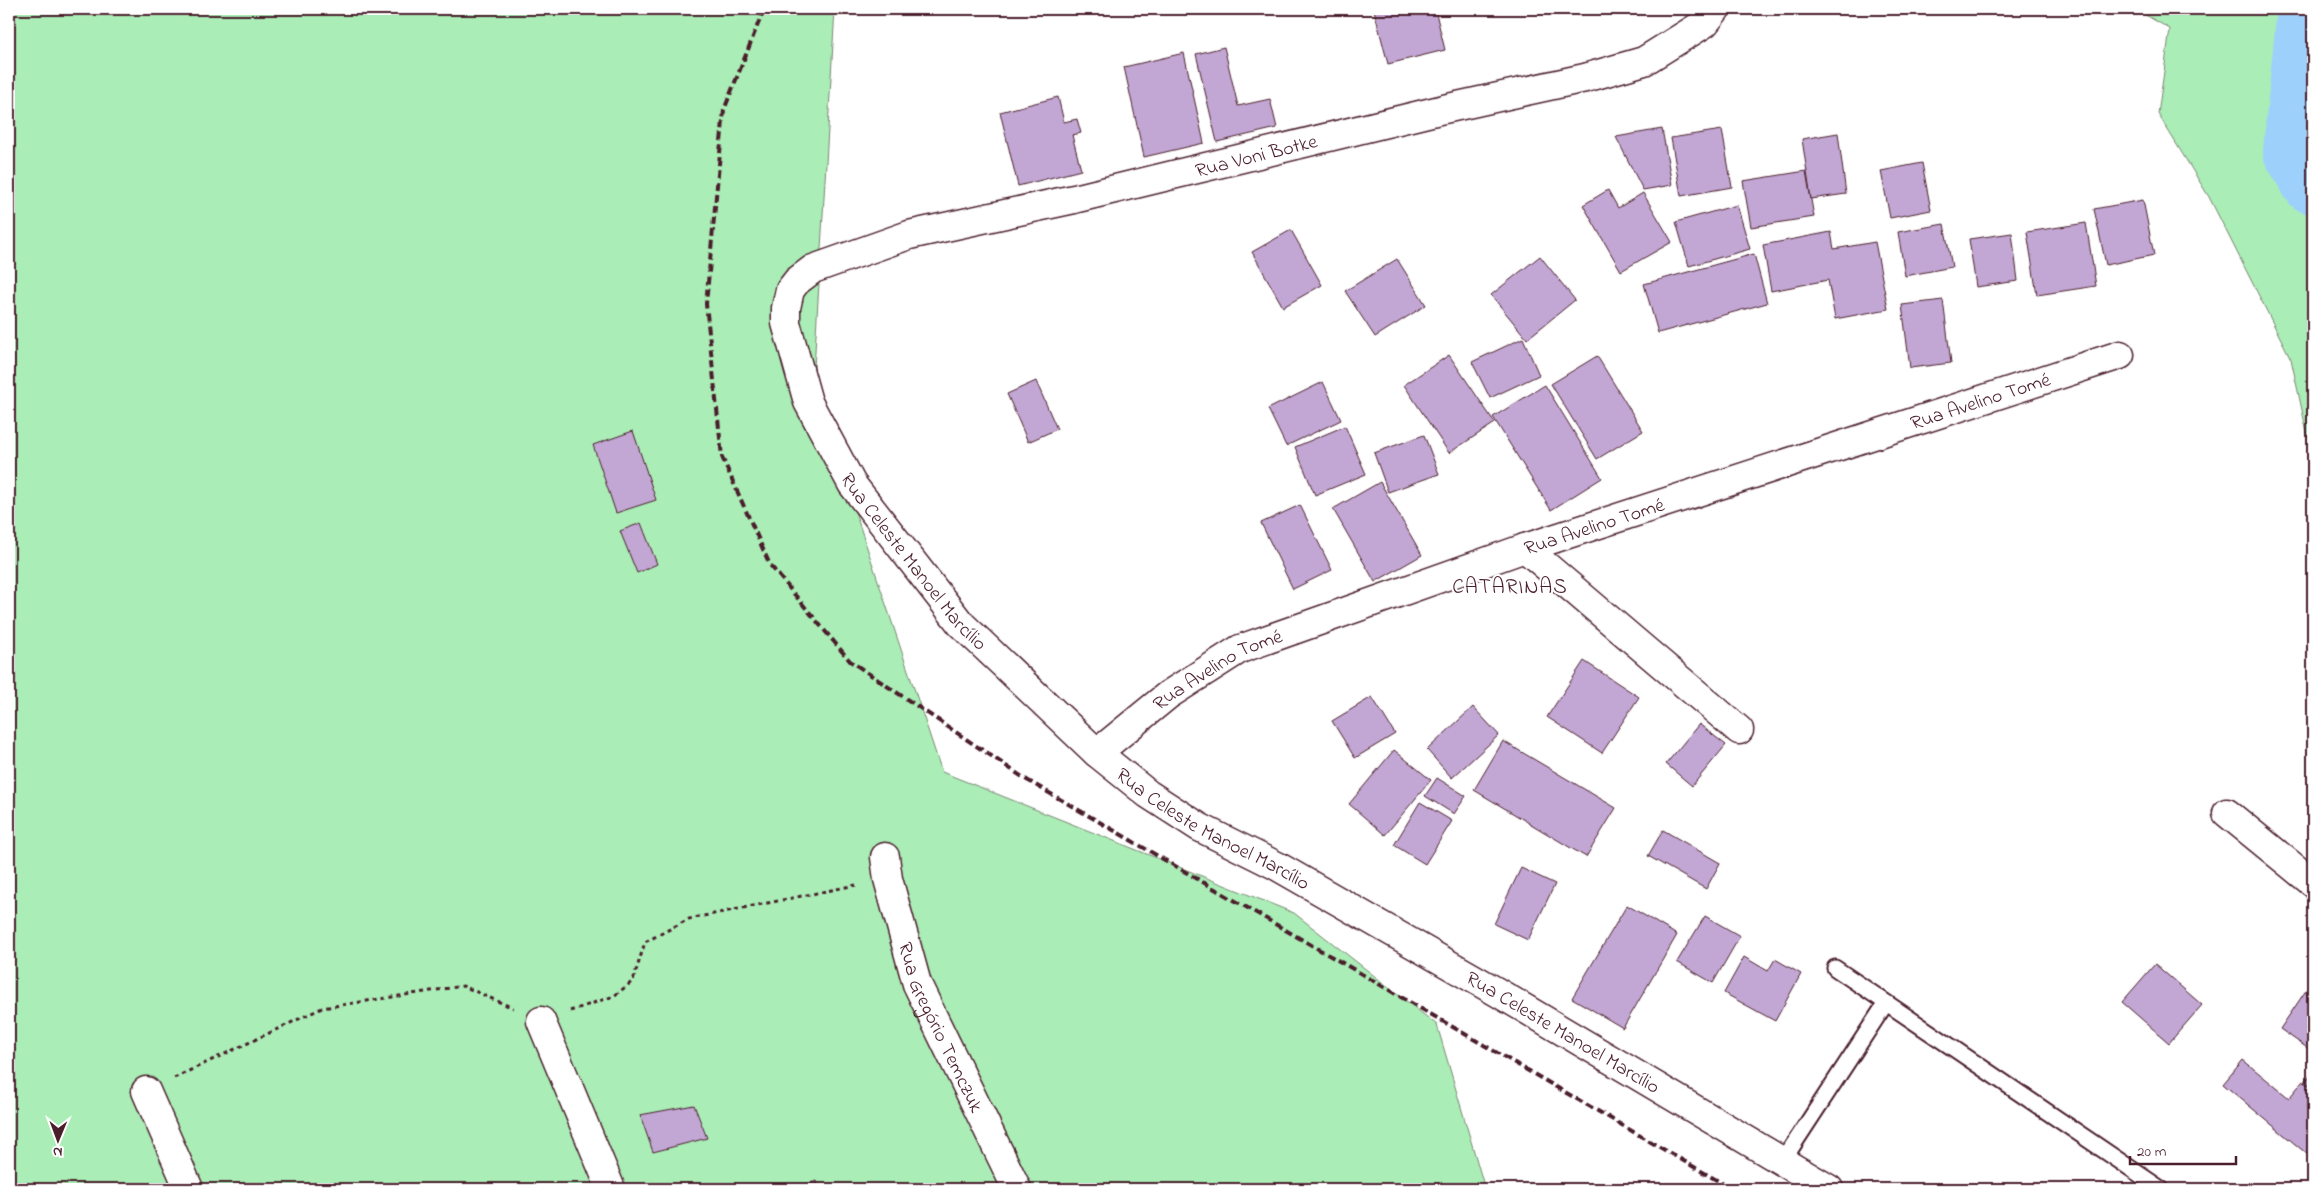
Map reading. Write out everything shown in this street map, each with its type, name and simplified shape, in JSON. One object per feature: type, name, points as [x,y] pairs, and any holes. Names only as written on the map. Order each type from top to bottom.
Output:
[{"type":"street","name":"Rua Voni Botke","points":[[790,290],[797,281],[812,269],[909,235],[1093,195],[1435,112],[1586,78],[1644,61],[1705,23],[1716,9]]},
{"type":"street","name":"Rua Celeste Manoel Marcílio","points":[[790,290],[786,308],[786,323],[808,402],[852,484],[961,624],[1097,753],[1148,794],[1199,827],[1277,866],[1498,992],[1829,1189]]},
{"type":"street","name":"Rua Avelino Tomé","points":[[1097,753],[1168,695],[1240,649],[1525,548],[2120,355]]},
{"type":"street","points":[[1525,548],[1739,730]]},
{"type":"street","points":[[2227,813],[2313,883]]},
{"type":"street","name":"Rua Gregório Temczuk","points":[[886,868],[917,984],[1017,1189]]},
{"type":"street","points":[[541,1021],[611,1189]]},
{"type":"street","points":[[146,1090],[189,1189]]},
{"type":"lane","points":[[1835,968],[2161,1189]]},
{"type":"lane","points":[[1782,1162],[1886,1003]]},
{"type":"path","points":[[146,1090],[322,1008],[463,986],[541,1021],[614,996],[633,982],[646,942],[689,919],[886,868]]},
{"type":"green space","points":[[9,9],[835,9],[813,386],[942,772],[1294,913],[1437,1025],[1485,1189],[9,1189]]},
{"type":"green space","points":[[2135,9],[2313,9],[2313,461],[2291,359],[2209,197],[2158,114],[2170,29]]},
{"type":"building","points":[[1435,9],[1445,50],[1388,64],[1374,10]]},
{"type":"building","points":[[1224,47],[1238,106],[1270,99],[1277,128],[1217,142],[1196,54]]},
{"type":"building","points":[[1184,53],[1204,143],[1144,157],[1124,67]]},
{"type":"building","points":[[1058,97],[1064,122],[1077,119],[1081,133],[1072,135],[1081,170],[1018,186],[1000,112]]},
{"type":"building","points":[[1662,129],[1672,185],[1643,190],[1616,137]]},
{"type":"building","points":[[1722,130],[1732,187],[1681,196],[1671,138]]},
{"type":"building","points":[[1838,133],[1846,194],[1811,199],[1802,139]]},
{"type":"building","points":[[1922,163],[1931,210],[1890,218],[1881,171]]},
{"type":"building","points":[[1806,171],[1814,217],[1751,227],[1743,181]]},
{"type":"building","points":[[1608,190],[1618,208],[1643,193],[1672,242],[1621,271],[1583,205]]},
{"type":"building","points":[[2143,200],[2154,255],[2106,265],[2094,209]]},
{"type":"building","points":[[1737,205],[1750,249],[1689,266],[1676,222]]},
{"type":"building","points":[[2086,223],[2096,286],[2037,295],[2027,232]]},
{"type":"building","points":[[1944,224],[1952,267],[1905,276],[1898,232]]},
{"type":"building","points":[[1291,230],[1322,285],[1283,307],[1252,252]]},
{"type":"building","points":[[1831,232],[1834,249],[1875,242],[1888,309],[1835,319],[1828,280],[1771,291],[1763,245]]},
{"type":"building","points":[[2012,233],[2018,281],[1976,287],[1969,239]]},
{"type":"building","points":[[1754,254],[1767,303],[1658,333],[1644,284]]},
{"type":"building","points":[[1540,256],[1575,300],[1527,339],[1491,295]]},
{"type":"building","points":[[1397,259],[1426,305],[1375,337],[1345,291]]},
{"type":"building","points":[[1943,300],[1951,363],[1910,368],[1902,305]]},
{"type":"building","points":[[1523,338],[1539,375],[1490,398],[1472,362]]},
{"type":"building","points":[[1449,355],[1495,423],[1449,453],[1404,385]]},
{"type":"building","points":[[1597,356],[1643,431],[1597,459],[1551,384]]},
{"type":"building","points":[[1036,381],[1057,429],[1028,442],[1007,394]]},
{"type":"building","points":[[1323,382],[1341,420],[1286,446],[1268,409]]},
{"type":"building","points":[[1545,385],[1602,478],[1551,510],[1493,417]]},
{"type":"building","points":[[1345,426],[1366,474],[1315,495],[1295,447]]},
{"type":"building","points":[[633,431],[656,500],[616,513],[593,445]]},
{"type":"building","points":[[1424,435],[1439,474],[1388,492],[1374,453]]},
{"type":"building","points":[[1380,482],[1422,555],[1375,582],[1333,509]]},
{"type":"building","points":[[1300,505],[1332,570],[1293,589],[1261,523]]},
{"type":"building","points":[[641,523],[657,564],[637,573],[620,531]]},
{"type":"building","points":[[1584,661],[1639,697],[1602,753],[1547,717]]},
{"type":"building","points":[[1372,697],[1395,734],[1355,758],[1332,721]]},
{"type":"building","points":[[1473,707],[1499,735],[1452,778],[1427,750]]},
{"type":"building","points":[[1699,724],[1726,745],[1692,786],[1666,764]]},
{"type":"building","points":[[1503,741],[1616,808],[1586,857],[1474,790]]},
{"type":"building","points":[[1394,750],[1431,780],[1385,835],[1349,804]]},
{"type":"building","points":[[1437,778],[1466,796],[1454,814],[1425,796]]},
{"type":"building","points":[[1420,802],[1452,821],[1425,864],[1394,845]]},
{"type":"building","points":[[1663,830],[1720,863],[1706,889],[1648,856]]},
{"type":"building","points":[[1521,868],[1555,884],[1528,940],[1494,924]]},
{"type":"building","points":[[1627,905],[1677,935],[1623,1028],[1572,998]]},
{"type":"building","points":[[1705,916],[1740,936],[1713,983],[1677,962]]},
{"type":"building","points":[[1744,957],[1768,971],[1775,959],[1801,974],[1775,1021],[1724,993]]},
{"type":"building","points":[[2155,964],[2202,1005],[2169,1043],[2122,1002]]},
{"type":"building","points":[[2313,980],[2313,1052],[2280,1029]]},
{"type":"building","points":[[2243,1060],[2289,1098],[2303,1081],[2313,1089],[2313,1159],[2223,1084]]},
{"type":"building","points":[[2313,1071],[2313,1088],[2305,1082]]},
{"type":"building","points":[[694,1105],[707,1138],[653,1152],[640,1115]]},
{"type":"building","points":[[817,1181],[819,1189],[791,1189]]},
{"type":"building","points":[[1527,1185],[1541,1189],[1525,1189]]},
{"type":"waterway","points":[[2309,9],[2295,151],[2313,182]]},
{"type":"railway","points":[[764,9],[724,110],[706,304],[722,457],[770,565],[850,661],[1027,780],[1732,1189]]},
{"type":"district","name":"CATARINAS","points":[[1510,586]]}]
